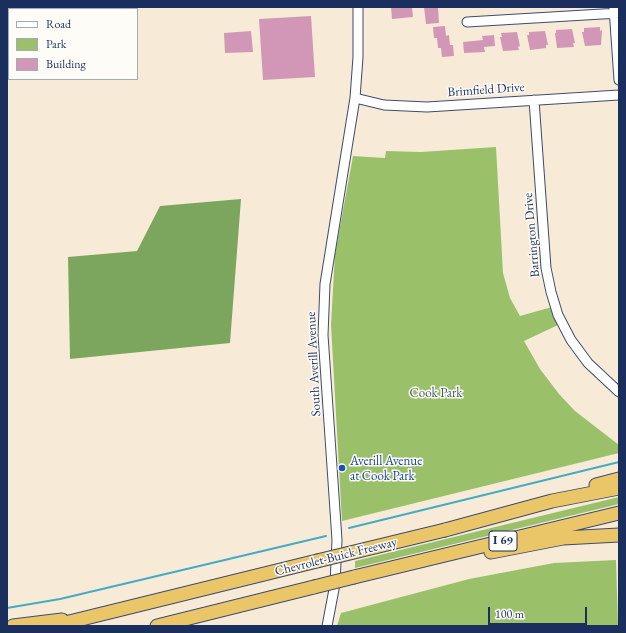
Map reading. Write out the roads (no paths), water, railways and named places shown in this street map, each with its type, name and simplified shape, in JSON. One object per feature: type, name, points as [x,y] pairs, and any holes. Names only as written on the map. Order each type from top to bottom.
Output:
[{"type":"highway","points":[[552,501],[596,485],[619,479]]},
{"type":"highway","name":"Chevrolet-Buick Freeway","points":[[53,626],[445,530],[552,501],[619,488]]},
{"type":"highway","name":"Chevrolet-Buick Freeway","points":[[157,626],[619,513]]},
{"type":"highway","points":[[387,570],[563,538],[619,535]]},
{"type":"highway","points":[[13,626],[93,616]]},
{"type":"street","name":"South Averill Avenue","points":[[327,626],[334,584],[337,540],[323,334],[325,284],[355,98],[358,57],[358,7]]},
{"type":"street","points":[[467,22],[616,11],[619,80]]},
{"type":"street","name":"Brimfield Drive","points":[[355,98],[384,105],[427,107],[619,95]]},
{"type":"street","name":"Barrington Drive","points":[[534,100],[546,268],[551,292],[558,315],[571,340],[588,363],[619,392]]},
{"type":"waterway","points":[[349,528],[619,462]]},
{"type":"waterway","points":[[7,608],[60,599],[326,536]]},
{"type":"place","name":"Averill Avenue at Cook Park","points":[[342,468]]},
{"type":"park label","name":"Cook Park","points":[[436,393]]}]
